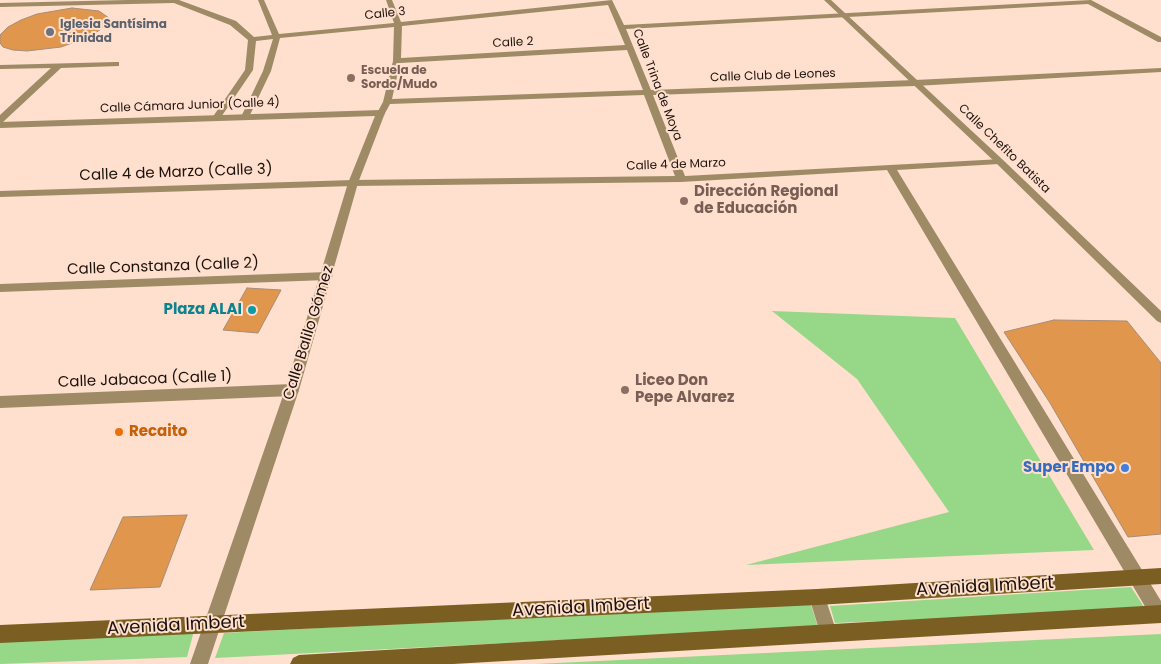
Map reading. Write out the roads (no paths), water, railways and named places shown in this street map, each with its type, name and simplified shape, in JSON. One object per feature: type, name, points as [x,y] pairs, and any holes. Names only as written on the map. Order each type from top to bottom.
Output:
[{"type":"main road","name":"Avenida Imbert","points":[[0,634],[817,597],[1161,576]]},
{"type":"main road","points":[[299,664],[1160,614]]},
{"type":"street","points":[[0,5],[175,0],[233,23],[252,39],[249,70],[216,118]]},
{"type":"street","points":[[245,117],[266,70],[277,37],[261,0]]},
{"type":"street","name":"Calle Balilo Gómez","points":[[199,664],[292,390],[354,183],[384,107],[397,61],[398,24],[389,0]]},
{"type":"street","name":"Calle Chefito Batista","points":[[827,0],[999,161],[1161,318]]},
{"type":"street","points":[[621,27],[1087,1],[1161,40]]},
{"type":"street","name":"Calle 3","points":[[252,39],[610,2]]},
{"type":"street","name":"Calle Trina de Moya","points":[[610,2],[630,47],[681,179]]},
{"type":"street","name":"Calle 2","points":[[397,61],[630,47]]},
{"type":"street","points":[[0,68],[116,64]]},
{"type":"street","points":[[0,120],[58,66]]},
{"type":"street","name":"Calle Club de Leones","points":[[384,107],[1161,70]]},
{"type":"street","name":"Calle Cámara Junior (Calle 4)","points":[[0,125],[245,117],[384,107]]},
{"type":"street","name":"Calle 4 de Marzo","points":[[354,183],[681,179],[999,161]]},
{"type":"street","points":[[890,167],[1160,614]]},
{"type":"street","name":"Calle 4 de Marzo (Calle 3)","points":[[0,194],[354,183]]},
{"type":"street","name":"Calle Constanza (Calle 2)","points":[[0,288],[327,276]]},
{"type":"street","name":"Calle Jabacoa (Calle 1)","points":[[0,402],[292,390]]},
{"type":"street","points":[[817,597],[828,633]]},
{"type":"place","name":"Iglesia Santísima Trinidad","points":[[50,32]]},
{"type":"place","name":"Escuela de Sordo/Mudo","points":[[351,78]]},
{"type":"place","name":"Dirección Regional de Educación","points":[[684,201]]},
{"type":"place","name":"Plaza ALAI","points":[[252,310]]},
{"type":"place","name":"Liceo Don Pepe Alvarez","points":[[625,390]]},
{"type":"place","name":"Recaito","points":[[119,432]]},
{"type":"place","name":"Super Empo","points":[[1125,468]]}]
